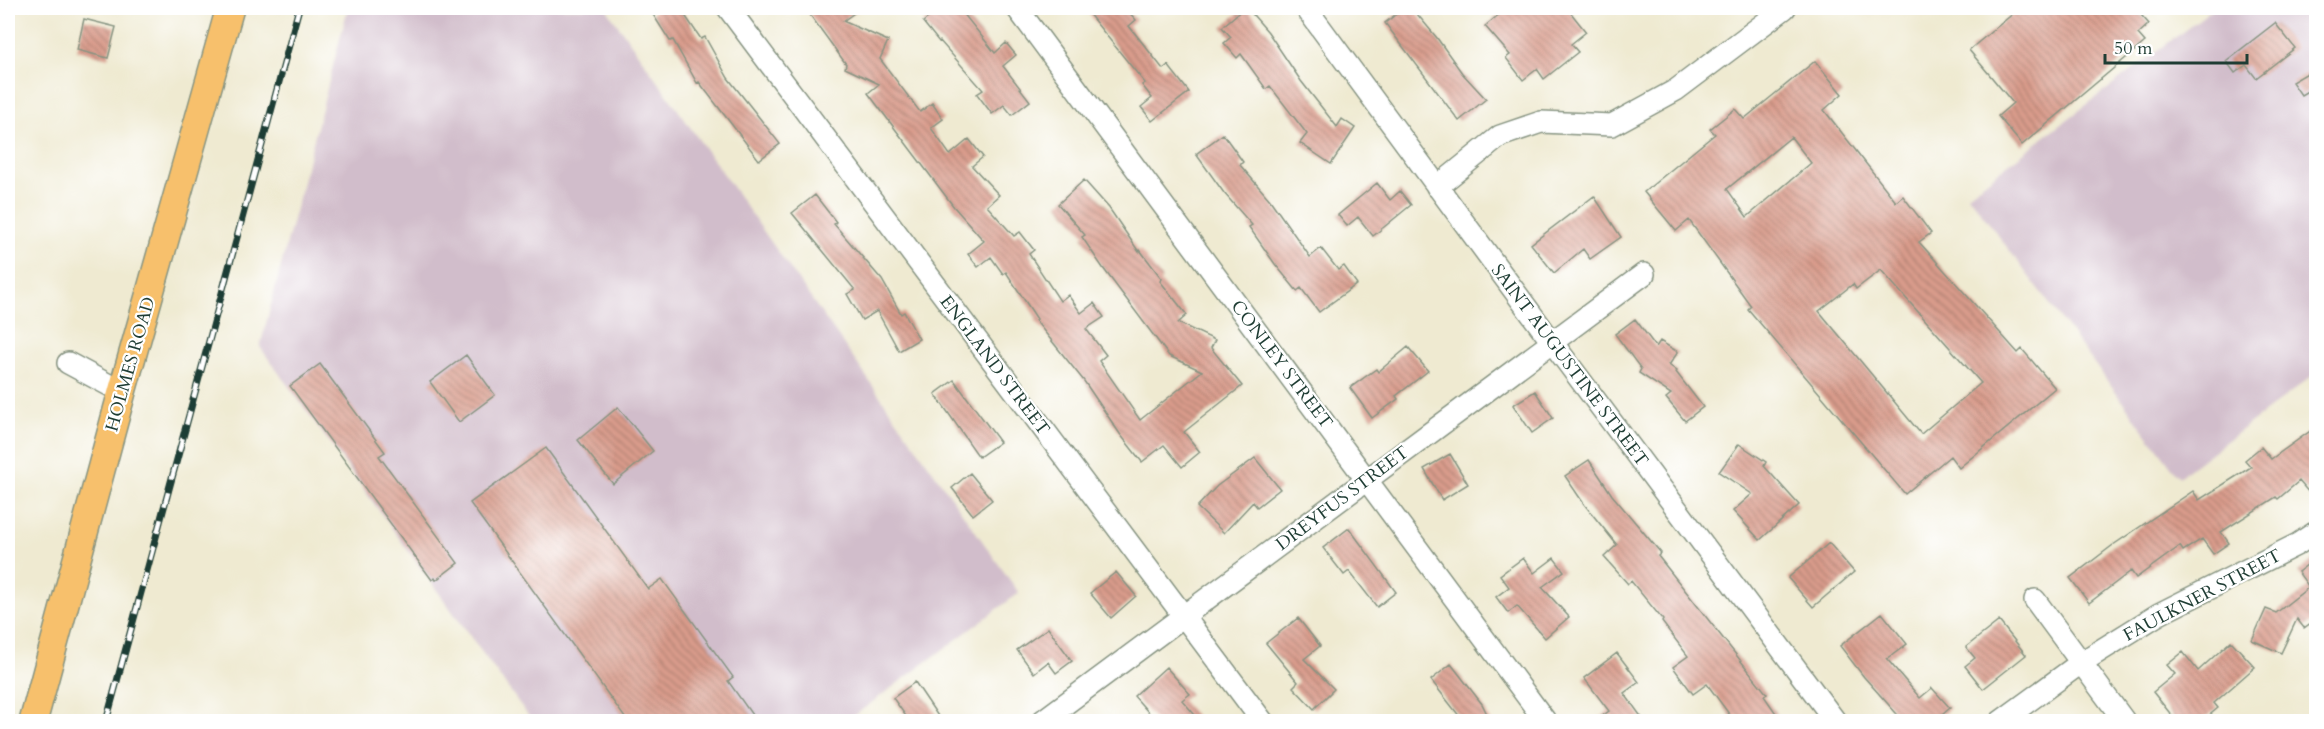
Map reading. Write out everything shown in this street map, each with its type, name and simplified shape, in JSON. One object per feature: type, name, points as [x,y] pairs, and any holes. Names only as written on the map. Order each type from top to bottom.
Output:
[{"type":"main road","name":"HOLMES ROAD","points":[[33,722],[122,392],[230,8]]},
{"type":"street","name":"ENGLAND STREET","points":[[728,8],[1263,722]]},
{"type":"street","name":"CONLEY STREET","points":[[1017,8],[1546,722]]},
{"type":"street","name":"SAINT AUGUSTINE STREET","points":[[1306,8],[1836,722]]},
{"type":"street","points":[[1437,187],[1500,136],[1541,122],[1612,125],[1676,90],[1785,8]]},
{"type":"street","name":"DREYFUS STREET","points":[[1041,722],[1644,274]]},
{"type":"street","points":[[68,363],[122,392]]},
{"type":"street","name":"FAULKNER STREET","points":[[2000,722],[2082,662],[2159,614],[2298,544],[2316,532]]},
{"type":"street","points":[[2034,600],[2125,722]]},
{"type":"shaded area","points":[[348,8],[606,8],[1019,593],[847,721],[532,721],[260,347]]},
{"type":"shaded area","points":[[2214,8],[2316,8],[2316,373],[2179,477],[1968,195]]},
{"type":"building","points":[[660,8],[680,8],[701,39],[705,37],[728,78],[780,144],[759,160],[699,82],[697,83],[673,40],[670,41],[652,13]]},
{"type":"building","points":[[805,8],[861,8],[843,21],[888,41],[880,59],[920,112],[932,103],[943,119],[931,128],[950,155],[969,139],[983,157],[972,166],[999,195],[987,206],[1014,236],[1020,232],[1034,250],[1029,254],[1060,301],[1068,295],[1081,313],[1094,303],[1104,317],[1086,329],[1106,355],[1099,361],[1140,420],[1202,371],[1169,356],[1103,268],[1082,237],[1085,235],[1058,204],[1084,180],[1109,208],[1187,315],[1178,323],[1215,340],[1211,348],[1242,386],[1184,432],[1200,452],[1182,467],[1164,445],[1142,462],[1084,381],[1035,320],[1037,319],[1006,272],[1003,274],[991,257],[978,267],[968,254],[984,241],[954,207],[868,93],[879,84],[845,68],[846,64]]},
{"type":"building","points":[[919,8],[959,8],[995,53],[1006,43],[1016,55],[1003,66],[1030,101],[1012,115],[1004,105],[992,114],[977,94],[983,90],[923,22],[928,18]]},
{"type":"building","points":[[1084,8],[1125,8],[1136,20],[1129,26],[1163,69],[1168,65],[1189,92],[1152,121],[1141,107],[1152,98],[1142,85],[1145,83]]},
{"type":"building","points":[[1244,8],[1247,8],[1268,32],[1301,81],[1337,127],[1342,119],[1355,128],[1331,164],[1300,143],[1307,134],[1270,86],[1266,89],[1241,54],[1237,58],[1224,43],[1231,37],[1222,27]]},
{"type":"building","points":[[1404,8],[1412,8],[1462,73],[1486,99],[1459,121],[1385,23]]},
{"type":"building","points":[[1507,8],[1567,8],[1586,32],[1571,44],[1578,52],[1544,79],[1537,69],[1523,80],[1506,58],[1510,55],[1485,26]]},
{"type":"building","points":[[2020,8],[2135,8],[2149,24],[2138,34],[2145,42],[2022,145],[1998,116],[2013,103],[1969,50]]},
{"type":"building","points":[[84,19],[116,27],[108,58],[77,50]]},
{"type":"building","points":[[2275,23],[2295,48],[2256,78],[2246,65],[2235,73],[2226,61]]},
{"type":"building","points":[[1815,61],[1842,94],[1824,110],[1896,202],[1903,196],[1931,233],[1919,242],[2018,353],[2022,349],[2055,388],[1959,468],[1950,456],[1905,494],[1748,309],[1751,306],[1689,220],[1676,231],[1644,192],[1715,134],[1710,129],[1735,109],[1744,119]],"holes":[[[1791,137],[1811,163],[1747,217],[1727,189]],[[1881,270],[1981,383],[1921,434],[1819,311],[1853,284],[1856,289]]]},
{"type":"building","points":[[2316,68],[2316,86],[2301,95],[2292,82]]},
{"type":"building","points":[[1223,134],[1243,162],[1240,165],[1270,200],[1310,257],[1321,248],[1338,270],[1344,266],[1357,284],[1319,312],[1301,288],[1297,291],[1275,264],[1249,227],[1252,225],[1224,193],[1196,154]]},
{"type":"building","points":[[1377,183],[1390,200],[1400,191],[1411,205],[1373,236],[1358,217],[1347,226],[1338,215]]},
{"type":"building","points":[[815,195],[836,222],[834,224],[882,280],[901,314],[904,312],[919,339],[899,351],[877,311],[862,320],[847,294],[855,290],[792,213]]},
{"type":"building","points":[[1594,196],[1621,237],[1590,259],[1583,249],[1554,273],[1531,244]]},
{"type":"building","points":[[1635,319],[1656,347],[1660,341],[1678,352],[1669,365],[1677,371],[1703,407],[1685,421],[1666,398],[1671,394],[1639,373],[1641,369],[1615,334]]},
{"type":"building","points":[[1408,347],[1428,371],[1396,396],[1398,399],[1372,418],[1350,388],[1376,369],[1378,372]]},
{"type":"building","points":[[466,355],[495,395],[459,422],[430,382]]},
{"type":"building","points":[[320,364],[385,452],[379,456],[458,563],[436,580],[435,578],[432,580],[290,386]]},
{"type":"building","points":[[954,380],[1000,442],[979,457],[935,394]]},
{"type":"building","points":[[1535,391],[1553,418],[1532,433],[1513,405]]},
{"type":"building","points":[[618,407],[653,451],[613,484],[578,440]]},
{"type":"building","points":[[2316,427],[2316,501],[2299,481],[2278,499],[2276,497],[2221,532],[2229,543],[2213,554],[2202,539],[2183,551],[2180,546],[2136,578],[2131,571],[2089,603],[2070,578],[2113,545],[2193,491],[2199,500],[2251,467],[2245,460],[2261,447],[2271,459]]},
{"type":"building","points":[[1739,444],[1766,462],[1764,466],[1799,505],[1760,540],[1733,511],[1752,494],[1719,472]]},
{"type":"building","points":[[546,448],[648,589],[662,579],[733,677],[728,681],[757,722],[628,722],[470,503]]},
{"type":"building","points":[[1450,454],[1468,484],[1442,500],[1424,469]]},
{"type":"building","points":[[1255,458],[1280,489],[1257,507],[1253,502],[1224,533],[1197,507],[1217,486]]},
{"type":"building","points":[[1589,460],[1612,495],[1661,553],[1658,556],[1767,694],[1764,696],[1782,722],[1735,722],[1707,684],[1693,694],[1673,667],[1688,656],[1662,622],[1663,620],[1631,581],[1628,584],[1604,557],[1617,545],[1565,476]]},
{"type":"building","points":[[970,473],[992,500],[973,515],[952,488]]},
{"type":"building","points":[[1349,528],[1396,592],[1377,607],[1349,571],[1344,575],[1323,548]]},
{"type":"building","points":[[1829,543],[1854,572],[1813,607],[1788,578]]},
{"type":"building","points":[[1523,558],[1534,573],[1554,558],[1564,571],[1542,587],[1569,617],[1545,638],[1517,606],[1508,613],[1496,597],[1509,587],[1500,575]]},
{"type":"building","points":[[2316,558],[2316,619],[2304,628],[2297,619],[2281,653],[2252,640],[2266,609],[2276,613],[2309,587],[2298,572]]},
{"type":"building","points":[[1116,572],[1136,596],[1111,618],[1090,593]]},
{"type":"building","points":[[1882,613],[1907,644],[1887,659],[1920,698],[1932,688],[1950,708],[1934,722],[1904,722],[1840,646]]},
{"type":"building","points":[[1298,618],[1320,646],[1304,659],[1334,689],[1314,709],[1293,687],[1298,682],[1266,643]]},
{"type":"building","points":[[1999,621],[2026,655],[1983,689],[1965,666],[1975,658],[1966,647]]},
{"type":"building","points":[[1048,628],[1072,661],[1056,673],[1048,662],[1034,673],[1017,650]]},
{"type":"building","points":[[2231,641],[2255,667],[2214,703],[2218,708],[2201,722],[2177,722],[2153,692],[2175,674],[2167,665],[2183,652],[2198,671]]},
{"type":"building","points":[[1617,653],[1639,682],[1624,693],[1645,722],[1594,722],[1609,711],[1584,678]]},
{"type":"building","points":[[1451,664],[1482,704],[1491,722],[1464,722],[1431,680]]},
{"type":"building","points":[[1166,667],[1190,694],[1182,700],[1201,722],[1157,722],[1134,696]]},
{"type":"building","points":[[915,682],[942,722],[910,722],[893,698]]},
{"type":"railway","points":[[106,722],[299,8]]}]
